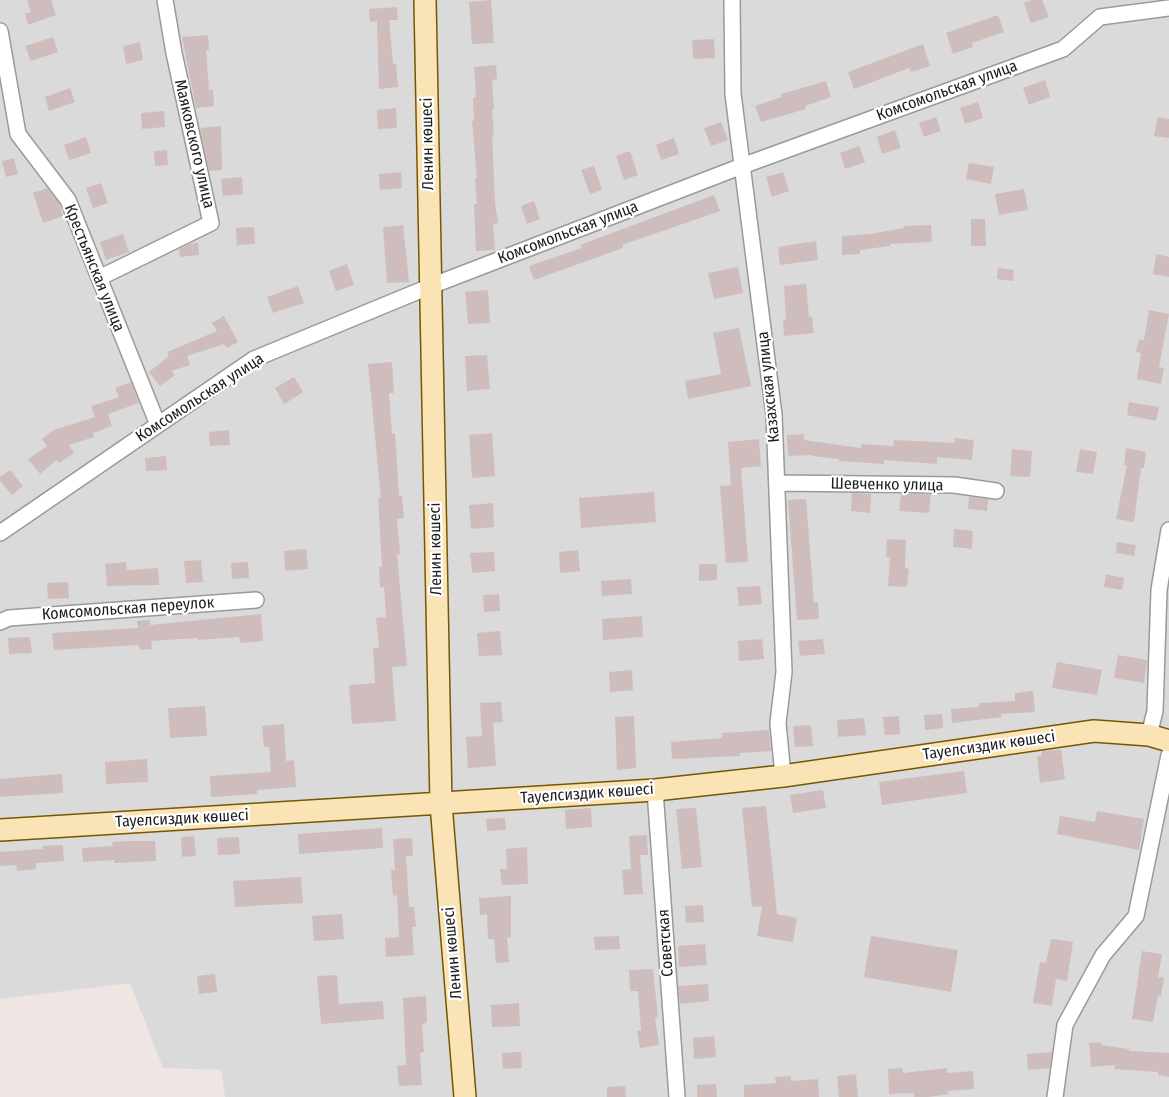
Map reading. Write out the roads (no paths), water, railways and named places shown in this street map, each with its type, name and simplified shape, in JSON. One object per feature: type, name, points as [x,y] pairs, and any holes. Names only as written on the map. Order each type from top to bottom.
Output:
[{"type":"street","name":"Маяковского улица","points":[[99,278],[211,223],[174,54],[165,0]]},
{"type":"street","name":"Ленин көшесі","points":[[425,0],[440,804],[465,1097]]},
{"type":"street","name":"Казахская улица","points":[[732,0],[733,94],[774,415],[784,672],[778,723],[783,776]]},
{"type":"street","name":"Комсомольская улица","points":[[0,533],[254,359],[431,286],[742,166],[1063,49],[1100,17],[1169,8]]},
{"type":"street","name":"Крестьянская улица","points":[[0,31],[18,134],[68,200],[158,425]]},
{"type":"street","name":"Шевченко улица","points":[[777,483],[954,485],[996,491]]},
{"type":"street","points":[[1159,738],[1155,711],[1159,590],[1169,530]]},
{"type":"street","name":"Комсомольская переулок","points":[[0,622],[9,618],[256,600]]},
{"type":"street","name":"Тауелсиздик көшесі","points":[[0,830],[655,790],[783,776],[1089,732],[1159,738]]},
{"type":"street","points":[[1055,1097],[1065,1025],[1102,955],[1136,916],[1169,755]]},
{"type":"street","name":"Советская","points":[[655,790],[677,1097]]}]
